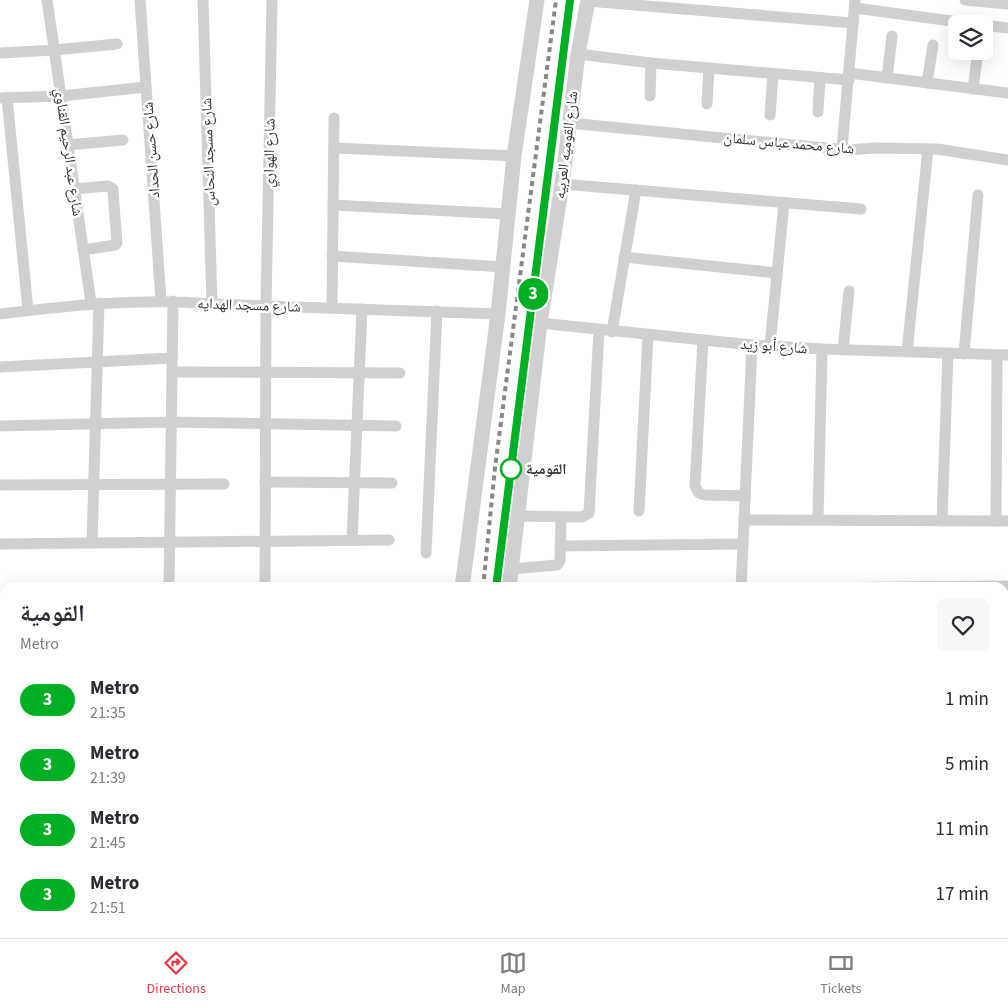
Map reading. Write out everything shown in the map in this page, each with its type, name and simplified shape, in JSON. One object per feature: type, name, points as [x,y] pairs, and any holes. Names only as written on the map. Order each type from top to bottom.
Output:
[{"type":"street","name":"شارع عبد الرحيم القناوي","points":[[47,0],[83,250],[95,303],[97,362],[92,543]]},
{"type":"street","name":"شارع حسن الحداد","points":[[140,0],[146,88],[172,358],[169,582]]},
{"type":"street","name":"شارع مسجد النحاس","points":[[203,0],[212,304]]},
{"type":"street","name":"شارع الهواري","points":[[265,582],[266,306],[272,0]]},
{"type":"street","points":[[463,582],[498,314],[514,156],[537,0]]},
{"type":"street","points":[[587,0],[853,24]]},
{"type":"street","name":"شارع القوميه العربيه","points":[[510,582],[540,323],[562,184],[578,54],[587,0]]},
{"type":"street","points":[[965,0],[1008,4]]},
{"type":"street","points":[[842,149],[855,4],[948,20]]},
{"type":"street","points":[[993,26],[1008,28]]},
{"type":"street","points":[[887,78],[892,36]]},
{"type":"street","points":[[0,53],[117,44]]},
{"type":"street","points":[[927,83],[933,45]]},
{"type":"street","points":[[578,54],[651,63],[820,78],[887,78],[1008,93]]},
{"type":"street","points":[[973,89],[977,60]]},
{"type":"street","points":[[650,96],[651,63]]},
{"type":"street","points":[[707,104],[709,68]]},
{"type":"street","points":[[770,115],[773,74]]},
{"type":"street","points":[[818,112],[820,78]]},
{"type":"street","points":[[28,310],[3,98],[61,96],[146,88]]},
{"type":"street","points":[[332,308],[334,118]]},
{"type":"street","name":"شارع محمد عباس سلمان","points":[[569,123],[842,149],[928,149],[1008,160]]},
{"type":"street","points":[[68,145],[123,140]]},
{"type":"street","points":[[334,148],[514,156]]},
{"type":"street","points":[[907,352],[928,149]]},
{"type":"street","points":[[562,184],[862,209]]},
{"type":"street","points":[[74,189],[108,186],[113,192],[117,243],[115,245],[83,250]]},
{"type":"street","points":[[612,332],[636,190]]},
{"type":"street","points":[[964,354],[978,195]]},
{"type":"street","points":[[770,346],[784,202]]},
{"type":"street","points":[[333,205],[508,214]]},
{"type":"street","points":[[332,256],[503,267]]},
{"type":"street","points":[[624,257],[777,273]]},
{"type":"street","points":[[843,350],[849,291]]},
{"type":"street","name":"شارع مسجد الهدايه","points":[[0,314],[95,303],[167,301],[498,314]]},
{"type":"street","points":[[352,540],[362,309]]},
{"type":"street","points":[[426,553],[437,311]]},
{"type":"street","name":"شارع أبو زيد","points":[[540,323],[612,332],[822,350],[1003,355]]},
{"type":"street","points":[[518,516],[585,517],[590,511],[599,330]]},
{"type":"street","points":[[639,511],[648,335]]},
{"type":"street","points":[[703,340],[695,486],[699,493],[704,495],[745,496]]},
{"type":"street","points":[[741,582],[752,345]]},
{"type":"street","points":[[818,520],[822,350]]},
{"type":"street","points":[[942,521],[948,353]]},
{"type":"street","points":[[996,521],[1003,355]]},
{"type":"street","points":[[0,367],[172,358]]},
{"type":"street","points":[[172,372],[400,373]]},
{"type":"street","points":[[0,426],[172,422],[396,426]]},
{"type":"street","points":[[266,482],[392,483]]},
{"type":"street","points":[[0,485],[224,484]]},
{"type":"street","points":[[512,569],[554,567],[560,561],[561,518]]},
{"type":"street","points":[[744,520],[1008,521]]},
{"type":"street","points":[[0,544],[390,540]]},
{"type":"street","points":[[560,546],[743,544]]},
{"type":"railway","points":[[484,582],[495,468],[556,0]]},
{"type":"railway","points":[[497,582],[570,0]]},
{"type":"metro line","name":"3","points":[[497,582],[570,0]]},
{"type":"place","name":"القومية","points":[[511,469]]}]
